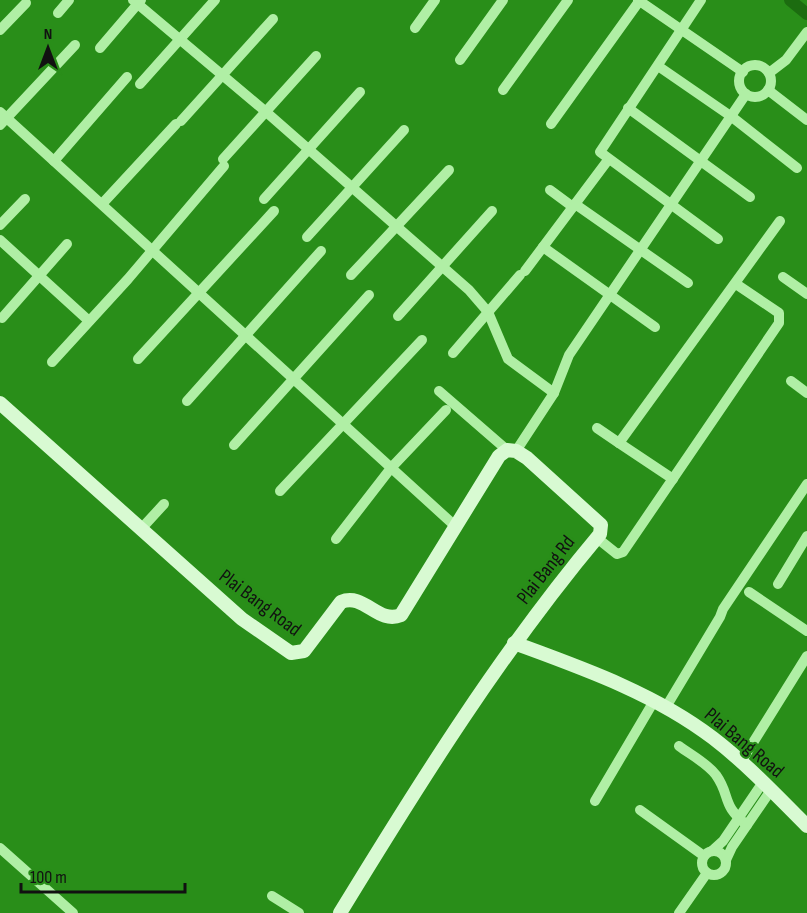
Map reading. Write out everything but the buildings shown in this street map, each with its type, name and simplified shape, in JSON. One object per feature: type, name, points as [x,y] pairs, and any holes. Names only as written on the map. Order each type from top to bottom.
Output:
[{"type":"street","points":[[58,13],[69,0]]},
{"type":"street","points":[[140,84],[215,0]]},
{"type":"street","points":[[415,28],[435,0]]},
{"type":"street","points":[[460,60],[503,0]]},
{"type":"street","points":[[503,90],[568,0]]},
{"type":"street","points":[[551,124],[640,0],[742,72]]},
{"type":"street","points":[[701,0],[600,149],[601,154],[608,160],[718,239]]},
{"type":"street","points":[[99,48],[137,1],[310,149],[469,290],[488,312],[508,359],[554,393]]},
{"type":"street","points":[[0,30],[26,3]]},
{"type":"street","points":[[102,204],[273,18]]},
{"type":"street","points":[[769,73],[786,60],[807,32]]},
{"type":"street","points":[[75,45],[2,118],[102,204],[454,525]]},
{"type":"street","points":[[52,362],[151,249],[265,111],[316,56]]},
{"type":"street","points":[[753,65],[759,66],[769,73],[771,84],[768,90],[758,96],[746,94],[740,84],[742,72],[753,65]]},
{"type":"street","points":[[658,66],[732,117],[797,168]]},
{"type":"street","points":[[54,161],[127,77]]},
{"type":"street","points":[[768,90],[806,116]]},
{"type":"street","points":[[264,199],[360,92]]},
{"type":"street","points":[[512,450],[554,393],[569,356],[608,295],[746,94]]},
{"type":"street","points":[[628,108],[701,159],[750,197]]},
{"type":"street","points":[[307,237],[404,130]]},
{"type":"street","points":[[453,352],[523,273],[608,160]]},
{"type":"street","points":[[351,275],[449,170]]},
{"type":"street","points":[[550,190],[687,283]]},
{"type":"street","points":[[0,225],[25,199]]},
{"type":"street","points":[[138,359],[274,211]]},
{"type":"street","points":[[398,316],[492,211]]},
{"type":"street","points":[[619,443],[780,221]]},
{"type":"street","points":[[0,240],[89,321]]},
{"type":"street","points":[[2,318],[68,244]]},
{"type":"street","points":[[543,247],[655,327]]},
{"type":"street","points":[[188,401],[321,251]]},
{"type":"street","points":[[783,277],[807,294]]},
{"type":"street","points":[[439,391],[598,520],[602,528],[597,538],[620,555],[779,323],[779,313],[736,284]]},
{"type":"street","points":[[234,445],[369,295]]},
{"type":"street","points":[[280,491],[422,340]]},
{"type":"street","points":[[791,381],[807,393]]},
{"type":"street","name":"Plai Bang Road","points":[[0,403],[242,620],[280,647],[297,654],[304,651],[341,602],[348,599],[356,599],[393,619],[401,615],[454,525],[499,456],[512,450]]},
{"type":"street","points":[[336,539],[391,468],[446,410]]},
{"type":"street","points":[[597,428],[673,479]]},
{"type":"street","points":[[596,801],[807,484]]},
{"type":"street","points":[[141,529],[164,504]]},
{"type":"street","points":[[778,584],[804,533]]},
{"type":"street","name":"Plai Bang Rd","points":[[514,643],[597,538]]},
{"type":"street","points":[[749,592],[807,631]]},
{"type":"street","points":[[340,913],[476,697],[514,643]]},
{"type":"street","name":"Plai Bang Road","points":[[514,643],[596,674],[660,704],[712,738],[741,762],[807,826]]},
{"type":"street","points":[[741,762],[807,656]]},
{"type":"street","points":[[679,746],[717,777],[726,804],[743,822]]},
{"type":"street","points":[[707,873],[721,873],[743,822],[767,786]]},
{"type":"street","points":[[640,810],[708,853],[721,852],[726,860]]},
{"type":"street","points":[[707,873],[702,865],[708,853],[743,822]]},
{"type":"street","points":[[0,848],[73,913]]},
{"type":"street","points":[[679,913],[707,873]]},
{"type":"street","points":[[272,896],[299,913]]},
{"type":"waterway","points":[[790,0],[807,14]]}]
